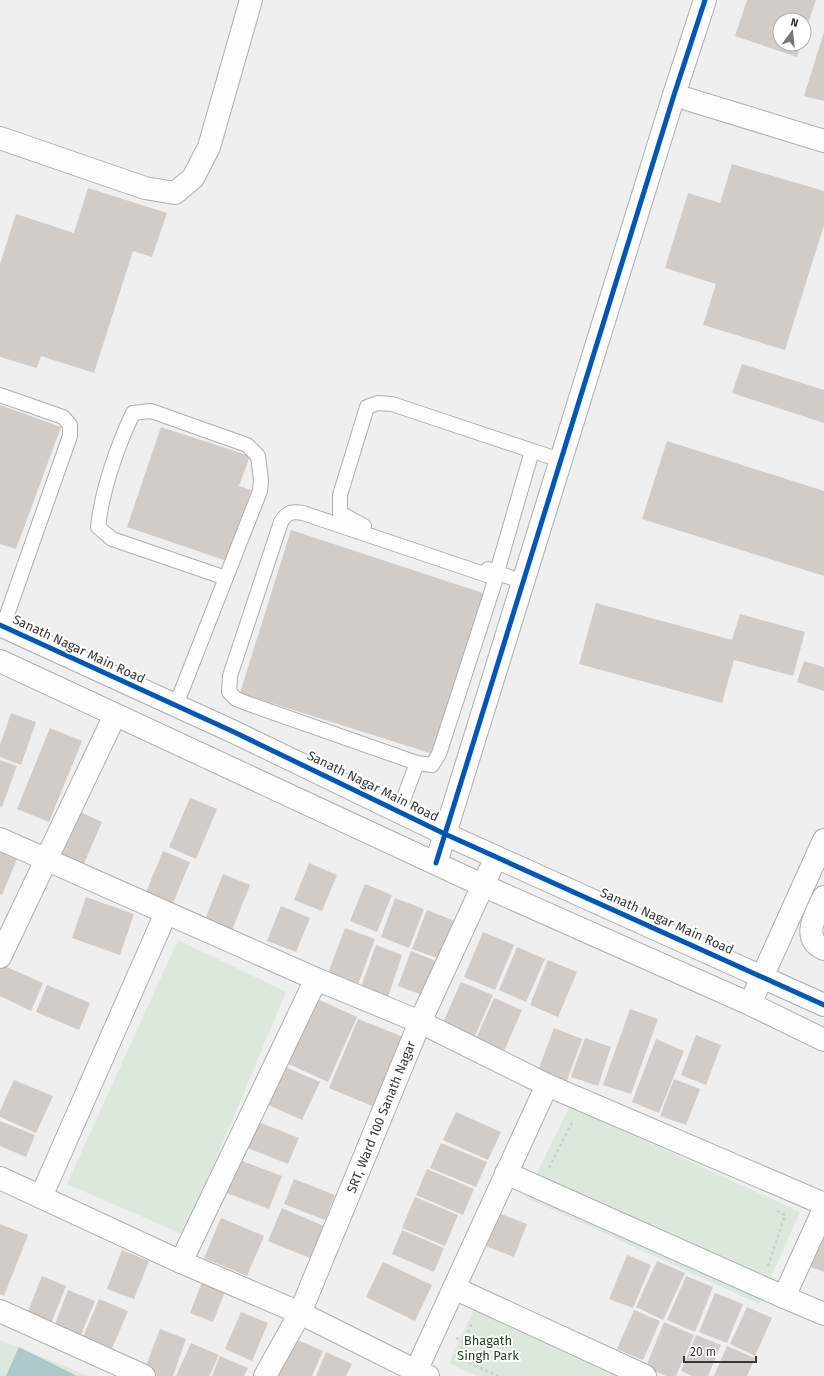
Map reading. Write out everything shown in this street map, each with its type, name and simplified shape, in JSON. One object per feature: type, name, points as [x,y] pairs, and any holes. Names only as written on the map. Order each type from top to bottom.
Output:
[{"type":"street","points":[[0,138],[145,188],[175,193],[193,178],[208,147],[251,0]]},
{"type":"street","points":[[436,863],[560,460],[705,0]]},
{"type":"street","points":[[674,95],[824,141]]},
{"type":"street","name":"Sanath Nagar Main Road","points":[[1,625],[176,705],[445,834],[824,1005]]},
{"type":"street","points":[[0,661],[482,885],[750,1004],[824,1040]]},
{"type":"street","points":[[0,957],[115,715]]},
{"type":"street","points":[[0,839],[316,979],[420,1022],[548,1085],[824,1204]]},
{"type":"street","points":[[750,1004],[824,840]]},
{"type":"street","name":"SRT, Ward 100 Sanath Nagar","points":[[265,1376],[300,1314],[420,1022],[496,857]]},
{"type":"street","points":[[824,897],[810,926],[811,938],[818,947],[824,949]]},
{"type":"street","points":[[41,1197],[166,913]]},
{"type":"street","points":[[181,1262],[316,979]]},
{"type":"street","points":[[0,1178],[181,1262],[300,1314],[422,1373],[454,1288],[548,1085]]},
{"type":"street","points":[[506,1173],[824,1314]]},
{"type":"street","points":[[784,1297],[824,1210]]},
{"type":"street","points":[[454,1288],[645,1376]]},
{"type":"street","points":[[0,1311],[136,1374]]},
{"type":"lane","points":[[0,395],[63,417],[70,425],[70,436],[1,625]]},
{"type":"lane","points":[[522,584],[356,523],[340,513],[340,496],[367,407],[378,403],[392,404],[560,460]]},
{"type":"lane","points":[[176,705],[226,578],[260,491],[261,480],[258,456],[246,445],[151,410],[133,414],[123,436],[100,510],[98,527],[112,539],[226,578]]},
{"type":"lane","points":[[496,575],[303,513],[289,512],[285,515],[281,522],[230,676],[229,692],[236,699],[249,704],[417,763],[432,766],[439,754],[496,575],[532,451]]},
{"type":"lane","points":[[399,811],[417,763]]},
{"type":"path","points":[[573,1121],[580,1124]]},
{"type":"path","points":[[761,1287],[786,1215],[771,1209]]},
{"type":"path","points":[[464,1341],[458,1358],[498,1376]]},
{"type":"green space","points":[[178,940],[286,992],[184,1235],[67,1184]]},
{"type":"green space","points":[[570,1106],[800,1212],[759,1304],[525,1197]]},
{"type":"green space","name":"Bhagath Singh Park","points":[[474,1309],[627,1376],[477,1376],[449,1363]]},
{"type":"green space","points":[[0,1340],[88,1376],[0,1376]]},
{"type":"water","points":[[19,1347],[77,1376],[6,1376]]},
{"type":"building","points":[[747,0],[816,0],[812,12],[772,12],[772,49],[735,36]]},
{"type":"building","points":[[824,32],[824,101],[804,96]]},
{"type":"building","points":[[782,52],[799,52],[797,57]]},
{"type":"building","points":[[732,164],[824,191],[824,225],[785,350],[703,325],[716,284],[665,268],[688,193],[720,203]]},
{"type":"building","points":[[88,188],[167,213],[152,257],[133,251],[94,373],[41,356],[37,368],[0,357],[0,264],[16,214],[74,233]]},
{"type":"building","points":[[742,364],[824,390],[824,423],[732,393]]},
{"type":"building","points":[[0,405],[61,427],[16,549],[0,544]]},
{"type":"building","points":[[161,427],[250,456],[239,486],[251,490],[227,561],[127,527]]},
{"type":"building","points":[[667,441],[824,491],[824,576],[642,519]]},
{"type":"building","points":[[291,530],[483,593],[433,754],[240,693]]},
{"type":"building","points":[[596,603],[732,640],[740,614],[805,632],[793,676],[734,660],[722,703],[579,664]]},
{"type":"building","points":[[804,661],[824,667],[824,691],[797,682]]},
{"type":"building","points":[[11,713],[36,722],[21,765],[0,757],[0,745]]},
{"type":"building","points":[[50,728],[82,741],[49,822],[17,809]]},
{"type":"building","points":[[0,760],[17,766],[2,807],[0,806]]},
{"type":"building","points":[[190,798],[217,809],[196,859],[169,847]]},
{"type":"building","points":[[74,809],[102,822],[82,868],[53,856]]},
{"type":"building","points":[[163,851],[190,862],[171,908],[144,897]]},
{"type":"building","points":[[0,852],[17,859],[2,895],[0,894]]},
{"type":"building","points":[[309,863],[337,875],[322,911],[294,900]]},
{"type":"building","points":[[223,874],[250,885],[231,933],[204,922]]},
{"type":"building","points":[[365,884],[392,895],[377,932],[350,921]]},
{"type":"building","points":[[86,897],[134,914],[120,955],[72,938]]},
{"type":"building","points":[[395,898],[424,909],[409,948],[381,937]]},
{"type":"building","points":[[281,906],[310,918],[296,952],[267,941]]},
{"type":"building","points":[[427,910],[455,921],[440,959],[412,949]]},
{"type":"building","points":[[345,928],[375,939],[357,987],[327,976]]},
{"type":"building","points":[[483,932],[514,945],[495,990],[464,977]]},
{"type":"building","points":[[376,945],[402,955],[388,997],[361,987]]},
{"type":"building","points":[[517,947],[545,959],[526,1002],[499,990]]},
{"type":"building","points":[[411,951],[438,962],[425,996],[398,986]]},
{"type":"building","points":[[548,960],[577,972],[558,1017],[530,1005]]},
{"type":"building","points":[[2,965],[43,983],[31,1011],[0,996],[0,970]]},
{"type":"building","points":[[461,982],[493,995],[474,1038],[442,1025]]},
{"type":"building","points":[[47,985],[90,1003],[79,1030],[36,1012]]},
{"type":"building","points":[[313,997],[357,1017],[328,1082],[284,1062]]},
{"type":"building","points":[[494,998],[522,1010],[504,1051],[476,1039]]},
{"type":"building","points":[[630,1009],[658,1019],[631,1094],[603,1085]]},
{"type":"building","points":[[358,1019],[406,1038],[377,1108],[329,1088]]},
{"type":"building","points":[[554,1028],[582,1039],[565,1086],[536,1076]]},
{"type":"building","points":[[696,1035],[721,1045],[706,1085],[681,1075]]},
{"type":"building","points":[[585,1038],[611,1047],[598,1086],[571,1077]]},
{"type":"building","points":[[656,1039],[684,1051],[659,1113],[632,1102]]},
{"type":"building","points":[[283,1066],[320,1082],[302,1120],[266,1104]]},
{"type":"building","points":[[674,1079],[700,1089],[686,1125],[660,1116]]},
{"type":"building","points":[[14,1080],[53,1096],[36,1133],[0,1117],[0,1111]]},
{"type":"building","points":[[456,1112],[501,1132],[488,1160],[443,1140]]},
{"type":"building","points":[[0,1121],[35,1135],[26,1157],[0,1146]]},
{"type":"building","points":[[256,1121],[299,1138],[288,1164],[245,1147]]},
{"type":"building","points":[[441,1143],[487,1162],[476,1187],[430,1168]]},
{"type":"building","points":[[237,1159],[282,1176],[269,1209],[224,1192]]},
{"type":"building","points":[[427,1169],[474,1189],[463,1215],[416,1195]]},
{"type":"building","points":[[294,1179],[335,1195],[325,1220],[284,1204]]},
{"type":"building","points":[[415,1197],[458,1215],[445,1246],[402,1228]]},
{"type":"building","points":[[282,1208],[326,1227],[312,1259],[268,1241]]},
{"type":"building","points":[[496,1212],[527,1224],[514,1257],[483,1245]]},
{"type":"building","points":[[221,1218],[264,1236],[247,1276],[204,1258]]},
{"type":"building","points":[[0,1224],[28,1235],[4,1296],[0,1294]]},
{"type":"building","points":[[402,1230],[444,1248],[434,1272],[392,1254]]},
{"type":"building","points":[[815,1236],[824,1240],[824,1272],[803,1264]]},
{"type":"building","points":[[122,1250],[149,1261],[134,1299],[107,1289]]},
{"type":"building","points":[[627,1255],[651,1265],[633,1308],[609,1299]]},
{"type":"building","points":[[657,1261],[685,1273],[663,1320],[636,1307]]},
{"type":"building","points":[[383,1262],[432,1285],[415,1321],[366,1297]]},
{"type":"building","points":[[42,1276],[66,1286],[49,1329],[25,1319]]},
{"type":"building","points":[[686,1276],[713,1287],[695,1332],[667,1320]]},
{"type":"building","points":[[202,1282],[225,1292],[213,1322],[190,1313]]},
{"type":"building","points":[[68,1290],[95,1301],[78,1342],[52,1332]]},
{"type":"building","points":[[715,1293],[743,1304],[727,1343],[699,1332]]},
{"type":"building","points":[[99,1299],[128,1311],[109,1356],[80,1344]]},
{"type":"building","points":[[747,1307],[772,1318],[755,1356],[730,1344]]},
{"type":"building","points":[[634,1310],[660,1321],[643,1360],[617,1349]]},
{"type":"building","points":[[241,1312],[268,1323],[252,1361],[225,1349]]},
{"type":"building","points":[[664,1322],[694,1335],[676,1376],[666,1376],[646,1367]]},
{"type":"building","points":[[160,1329],[186,1339],[173,1376],[156,1376],[144,1371]]},
{"type":"building","points":[[696,1335],[721,1345],[708,1376],[692,1376],[681,1371]]},
{"type":"building","points":[[293,1338],[323,1351],[312,1376],[278,1376]]},
{"type":"building","points":[[191,1343],[219,1355],[209,1376],[176,1376]]},
{"type":"building","points":[[727,1346],[755,1358],[747,1376],[714,1376]]},
{"type":"building","points":[[326,1352],[352,1364],[346,1376],[316,1376]]},
{"type":"building","points":[[220,1356],[248,1368],[244,1376],[212,1376]]},
{"type":"cycle path","points":[[436,863],[674,95],[705,0]]},
{"type":"cycle path","points":[[0,625],[234,732],[445,834],[824,1005]]}]
